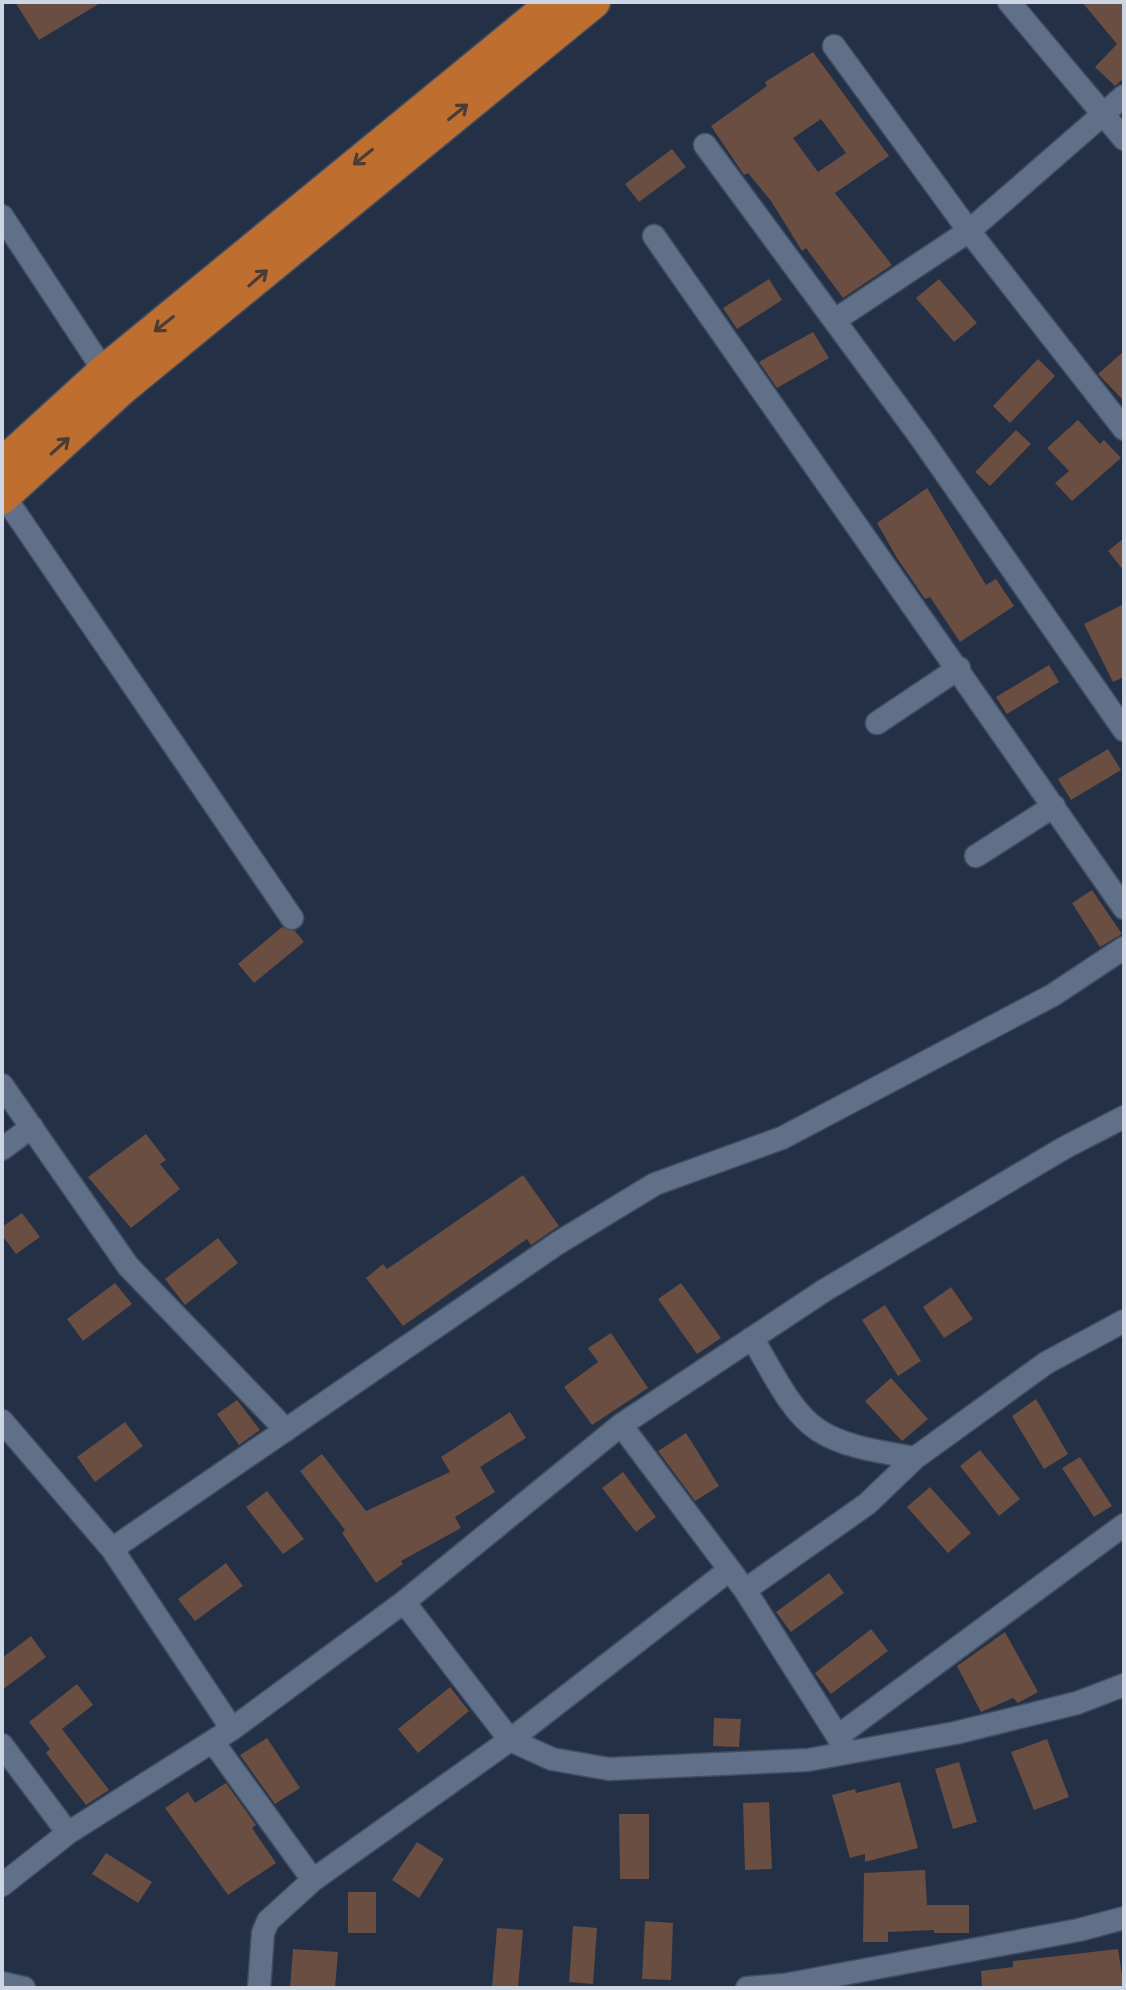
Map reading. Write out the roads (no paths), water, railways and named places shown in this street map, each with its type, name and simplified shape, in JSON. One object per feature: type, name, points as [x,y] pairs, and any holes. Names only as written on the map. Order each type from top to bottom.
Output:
[{"type":"highway","points":[[2,464],[104,371],[554,2]]},
{"type":"highway","points":[[3,497],[124,387],[594,2]]},
{"type":"street","points":[[1009,2],[1124,139]]},
{"type":"street","points":[[834,46],[969,231],[1124,429]]},
{"type":"street","points":[[835,320],[969,231],[1124,96]]},
{"type":"street","points":[[705,145],[835,320],[1124,730]]},
{"type":"street","points":[[2,216],[104,371]]},
{"type":"street","points":[[654,236],[1124,908]]},
{"type":"street","points":[[3,497],[292,918]]},
{"type":"street","points":[[877,723],[959,668]]},
{"type":"street","points":[[976,856],[1054,806]]},
{"type":"street","points":[[112,1549],[558,1243],[655,1184],[782,1138],[1053,995],[1124,948]]},
{"type":"street","points":[[2,1085],[128,1266],[286,1430]]},
{"type":"street","points":[[2,1885],[68,1833],[232,1729],[404,1602],[621,1425],[752,1338],[931,1227],[1124,1117]]},
{"type":"street","points":[[2,1149],[32,1127]]},
{"type":"street","points":[[745,1590],[867,1504],[915,1458],[1046,1363],[1124,1321]]},
{"type":"street","points":[[752,1338],[804,1418],[819,1431],[860,1446],[915,1458]]},
{"type":"street","points":[[2,1421],[112,1549],[232,1729]]},
{"type":"street","points":[[621,1425],[745,1590],[843,1744]]},
{"type":"street","points":[[404,1602],[510,1740],[552,1759],[609,1769],[808,1760],[843,1744],[1124,1525]]},
{"type":"street","points":[[259,1988],[263,1933],[268,1921],[313,1880],[510,1740],[728,1571]]},
{"type":"street","points":[[843,1744],[955,1733],[1077,1703],[1124,1685]]},
{"type":"street","points":[[213,1742],[313,1880]]},
{"type":"street","points":[[2,1745],[68,1833]]},
{"type":"street","points":[[747,1988],[784,1985],[1079,1930],[1124,1918]]},
{"type":"street","points":[[2,1983],[24,1988]]}]
